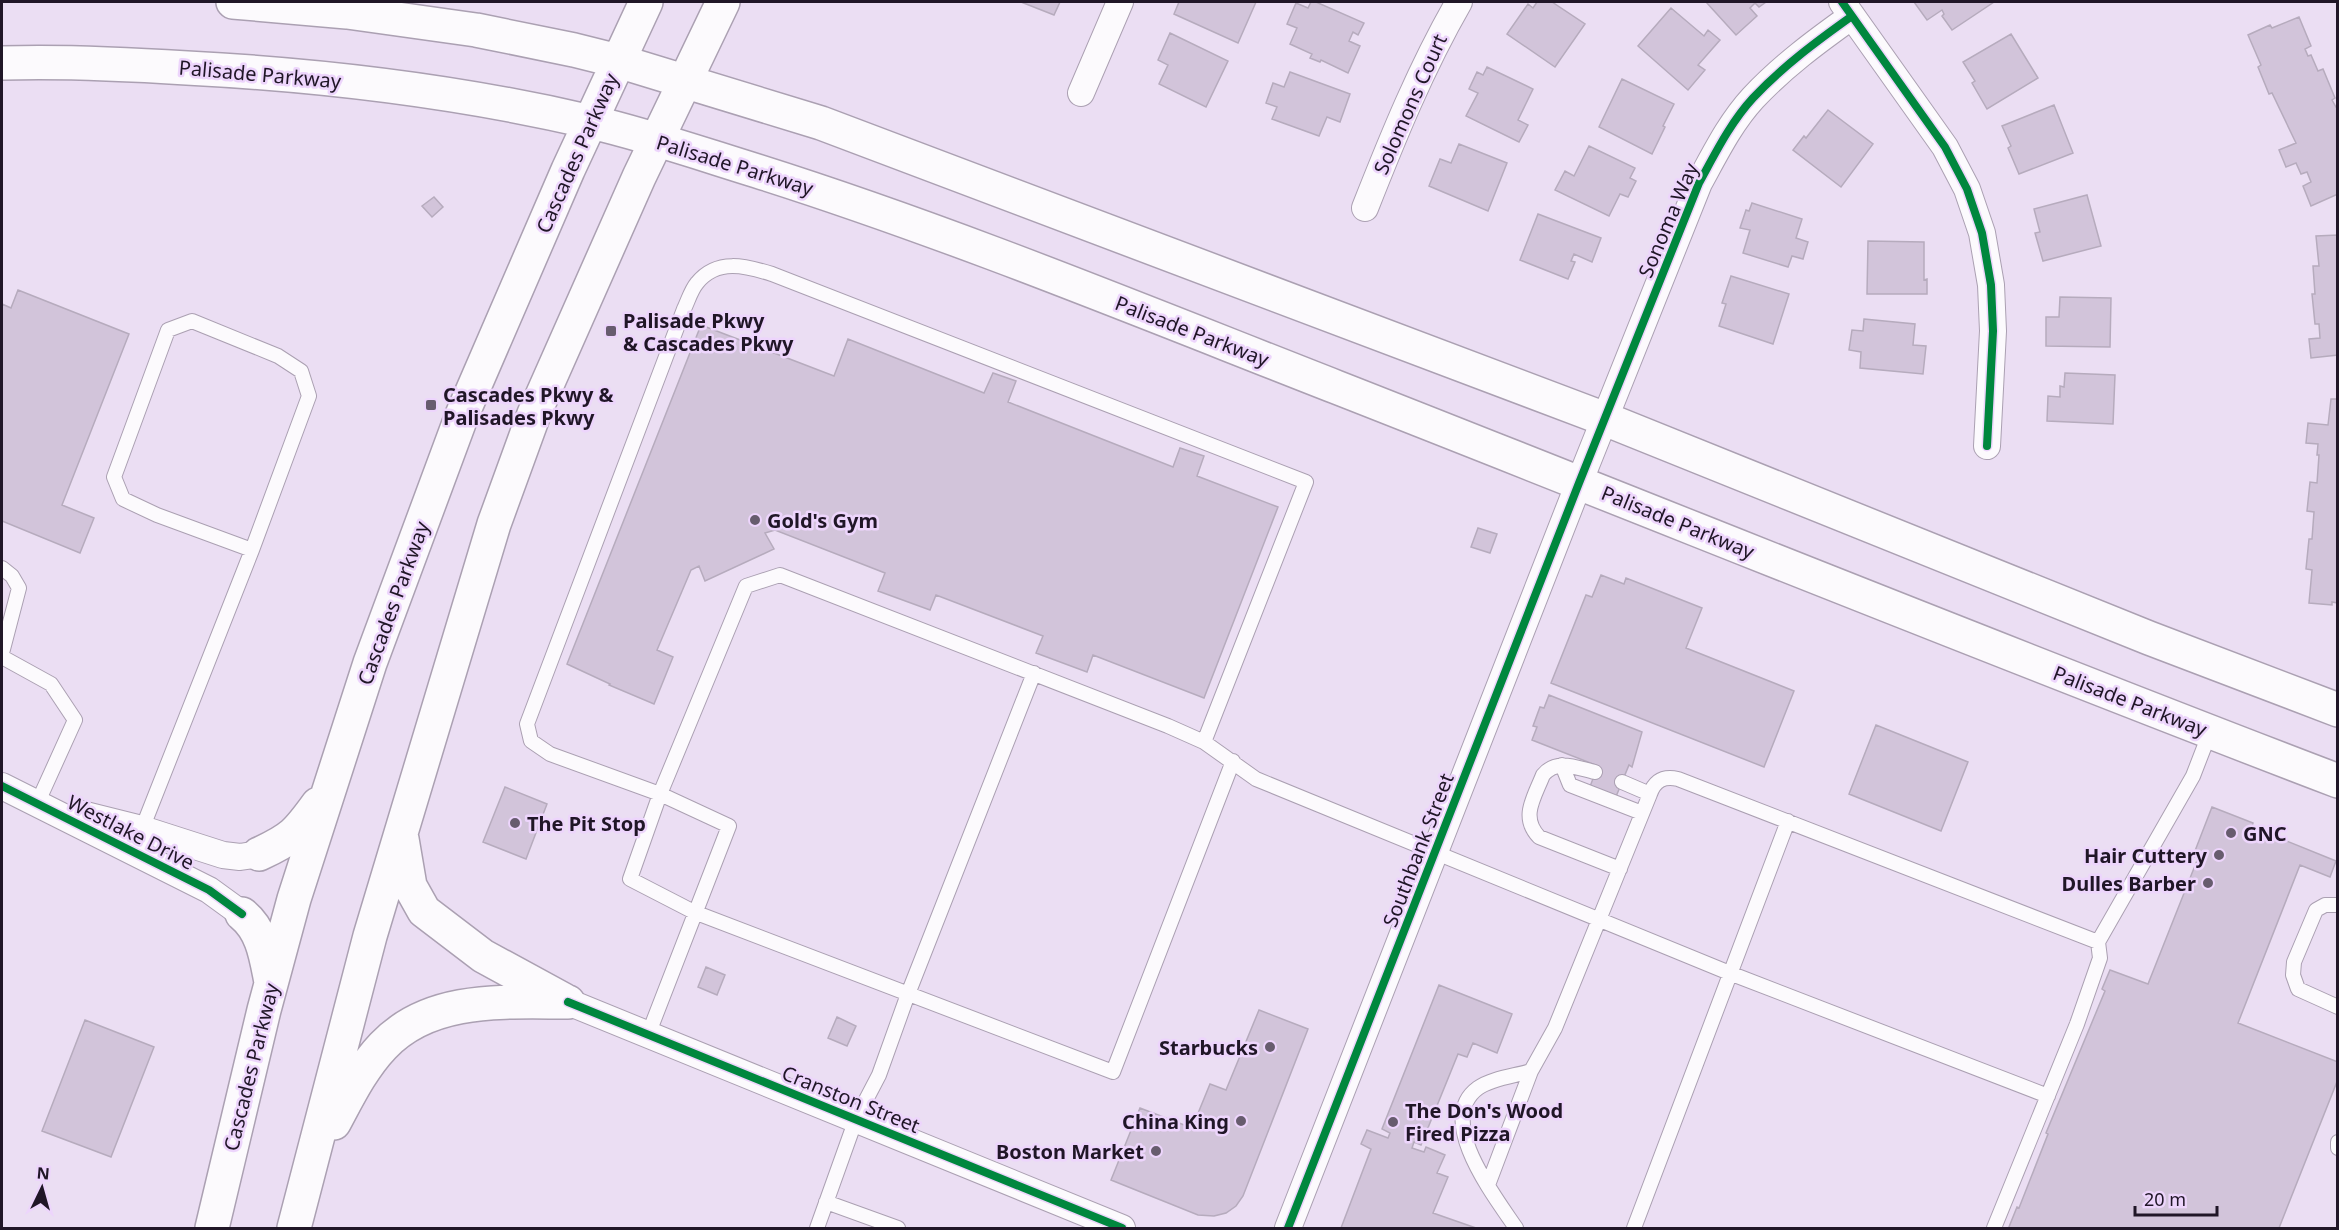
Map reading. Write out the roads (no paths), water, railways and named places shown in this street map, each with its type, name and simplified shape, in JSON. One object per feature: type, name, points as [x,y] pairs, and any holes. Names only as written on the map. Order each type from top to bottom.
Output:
[{"type":"main road","points":[[233,2],[348,12],[476,30],[618,61],[820,123],[1605,419],[2116,625],[2337,710]]},
{"type":"main road","name":"Cascades Parkway","points":[[212,1228],[294,899],[370,663],[462,415],[512,297],[646,2]]},
{"type":"main road","points":[[294,1228],[370,936],[494,524],[534,414],[656,141],[723,2]]},
{"type":"main road","name":"Palisade Parkway","points":[[2,63],[120,64],[256,71],[376,84],[460,96],[591,122],[656,141],[891,214],[2337,781]]},
{"type":"main road","points":[[259,854],[287,841],[303,826],[331,786]]},
{"type":"main road","points":[[400,832],[410,886],[424,911],[483,956],[568,1002]]},
{"type":"main road","points":[[242,914],[253,922],[264,947],[272,982]]},
{"type":"main road","points":[[310,1164],[360,1076],[383,1046],[413,1022],[448,1009],[491,1002],[568,1002]]},
{"type":"street","points":[[1081,93],[1120,2]]},
{"type":"street","name":"Solomons Court","points":[[1365,208],[1433,46],[1459,2]]},
{"type":"street","points":[[1847,9],[1945,147],[1967,189],[1982,233],[1991,285],[1993,331],[1987,447]]},
{"type":"street","name":"Sonoma Way","points":[[1579,483],[1699,183],[1723,140],[1752,100],[1847,9]]},
{"type":"street","name":"Southbank Street","points":[[1288,1228],[1579,483]]},
{"type":"street","name":"Westlake Drive","points":[[2,786],[209,890],[242,914]]},
{"type":"street","name":"Westlake Drive","points":[[37,804],[142,828],[223,855],[240,857],[259,854]]},
{"type":"street","name":"Cranston Street","points":[[568,1002],[1122,1228]]},
{"type":"lane","points":[[648,1035],[729,826],[660,794],[550,754],[531,741],[527,724],[684,309],[697,283],[716,267],[743,265],[772,274],[1306,482],[1204,742]]},
{"type":"lane","points":[[142,828],[252,550],[309,396],[301,371],[286,361],[192,321],[168,330],[114,477],[123,499],[157,515],[252,550]]},
{"type":"lane","points":[[2,568],[12,576],[19,588],[2,655],[51,684],[75,720],[37,804]]},
{"type":"lane","points":[[1233,761],[1113,1072],[694,912],[630,879],[660,794],[746,586],[780,576],[1034,673],[1204,742],[1233,761],[1256,779],[1598,920],[2048,1096]]},
{"type":"lane","points":[[817,1228],[856,1119],[879,1075],[908,994],[1034,673]]},
{"type":"lane","points":[[1994,1228],[2077,1024],[2100,958],[2098,942],[2193,776],[2210,732]]},
{"type":"lane","points":[[1595,772],[1554,765],[1543,774],[1528,819],[1532,830],[1539,837],[1620,869]]},
{"type":"lane","points":[[1562,765],[1570,785],[1642,813]]},
{"type":"lane","points":[[1488,1185],[1531,1071],[1555,1028],[1653,786],[1668,777],[1788,821],[2098,942]]},
{"type":"lane","points":[[1622,782],[1650,794]]},
{"type":"lane","points":[[1634,1228],[1788,821]]},
{"type":"lane","points":[[2337,905],[2325,905],[2316,910],[2294,962],[2293,975],[2298,989],[2337,1007]]},
{"type":"lane","points":[[1516,1228],[1468,1150],[1462,1122],[1466,1103],[1472,1094],[1483,1085],[1531,1071]]},
{"type":"lane","points":[[2337,1142],[2337,1148]]},
{"type":"lane","points":[[826,1202],[898,1228]]},
{"type":"place","name":"Palisade Pkwy & Cascades Pkwy","points":[[611,331]]},
{"type":"place","name":"Cascades Pkwy & Palisades Pkwy","points":[[431,405]]},
{"type":"place","name":"Gold's Gym","points":[[755,520]]},
{"type":"place","name":"The Pit Stop","points":[[515,823]]},
{"type":"place","name":"GNC","points":[[2231,833]]},
{"type":"place","name":"Hair Cuttery","points":[[2219,855]]},
{"type":"place","name":"Dulles Barber","points":[[2208,883]]},
{"type":"place","name":"Starbucks","points":[[1270,1047]]},
{"type":"place","name":"China King","points":[[1241,1121]]},
{"type":"place","name":"The Don's Wood Fired Pizza","points":[[1393,1122]]},
{"type":"place","name":"Boston Market","points":[[1156,1151]]}]
